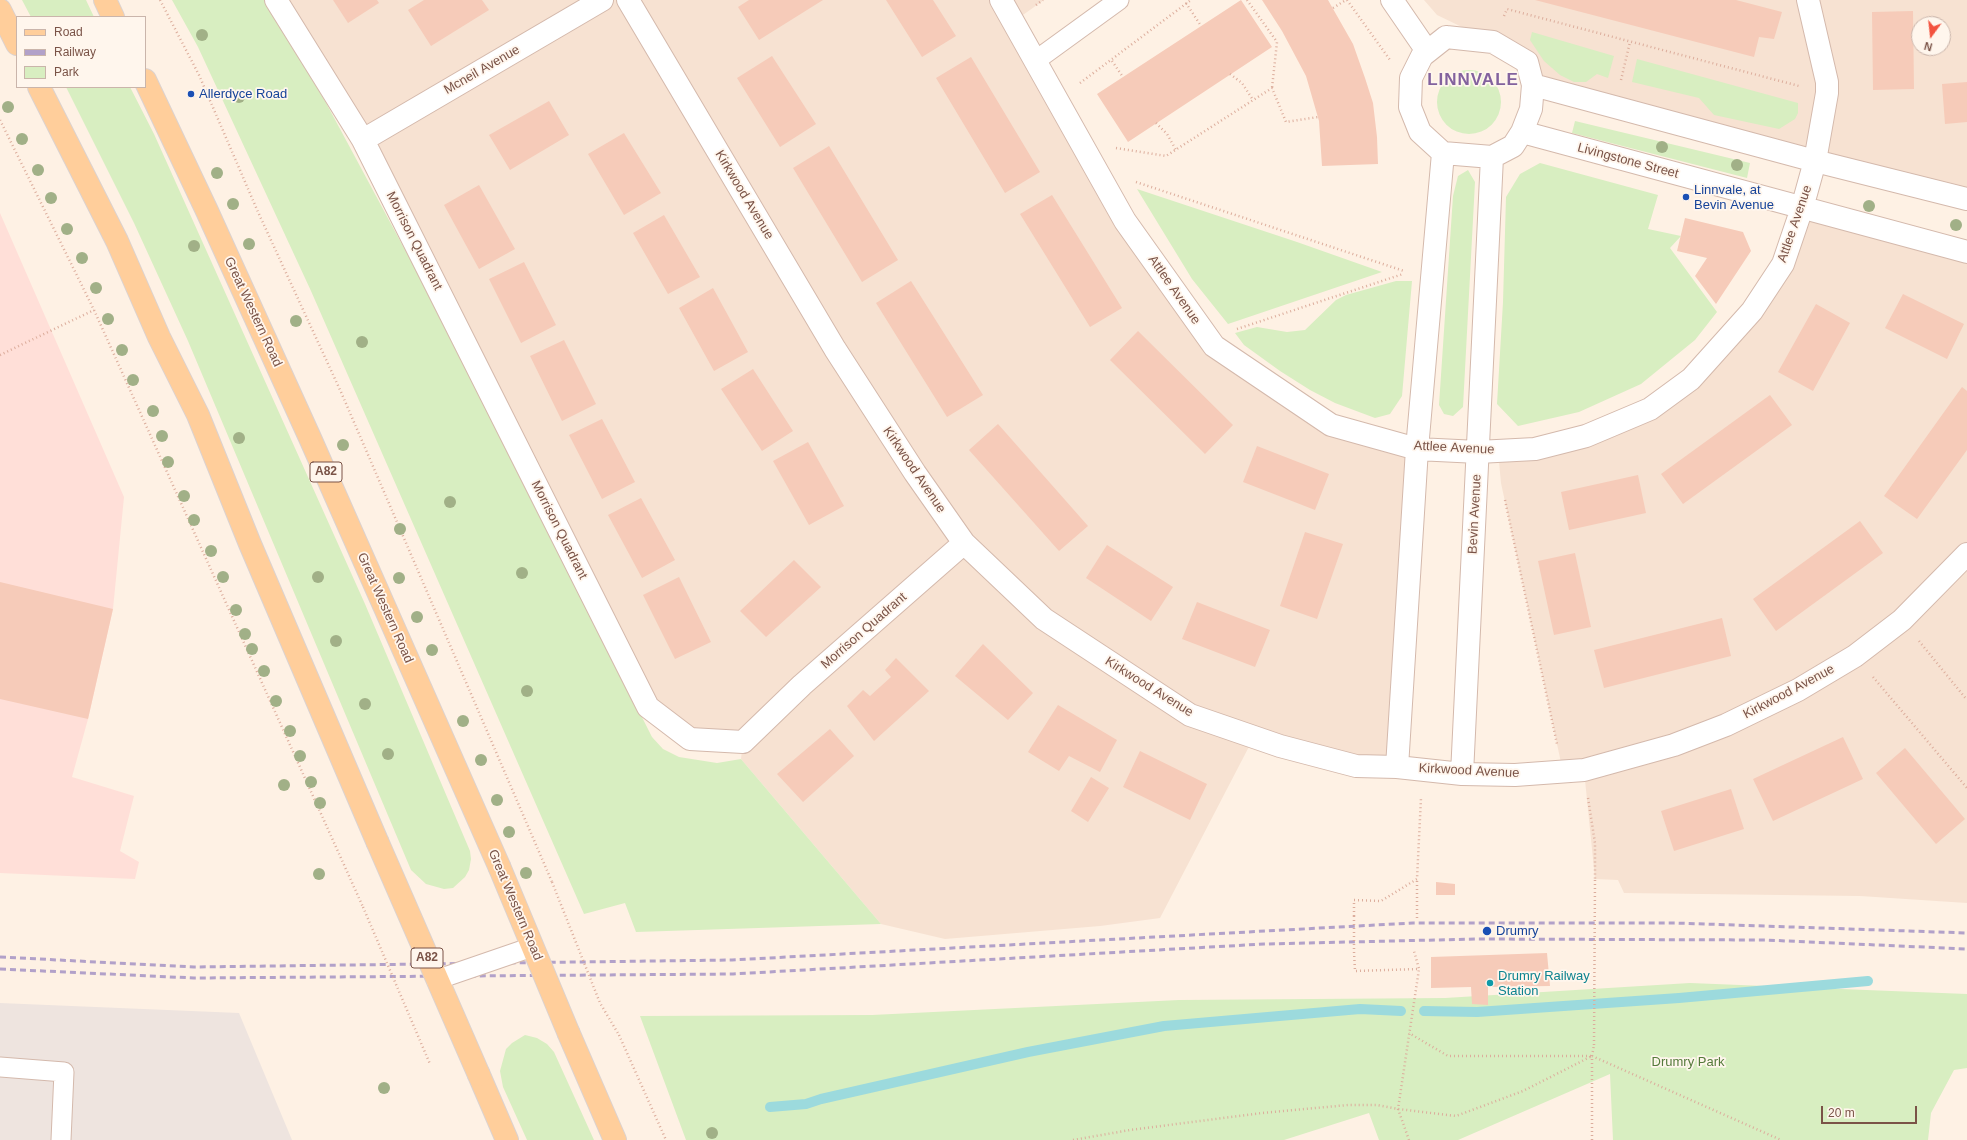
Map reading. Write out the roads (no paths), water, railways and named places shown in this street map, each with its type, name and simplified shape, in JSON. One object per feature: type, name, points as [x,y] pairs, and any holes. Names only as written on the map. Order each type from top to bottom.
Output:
[{"type":"main road","points":[[105,0],[113,16]]},
{"type":"main road","points":[[0,10],[16,42]]},
{"type":"main road","name":"Great Western Road","points":[[146,82],[210,218],[310,438],[499,866],[615,1140]]},
{"type":"main road","name":"A82","points":[[40,88],[116,241],[159,337],[198,415],[250,544],[436,980],[507,1140]]},
{"type":"street","name":"Morrison Quadrant","points":[[276,0],[363,140],[648,707],[690,739],[743,742],[802,685],[964,543]]},
{"type":"street","name":"Mcneil Avenue","points":[[363,140],[602,0]]},
{"type":"street","name":"Kirkwood Avenue","points":[[628,0],[835,349],[915,473],[964,543],[1044,619],[1190,715],[1280,746],[1356,766],[1397,767],[1462,774],[1515,775],[1584,770],[1674,745],[1726,725],[1798,690],[1855,656],[1902,620],[1967,554]]},
{"type":"street","name":"Attlee Avenue","points":[[1001,0],[1125,221],[1214,346],[1331,425],[1417,449],[1478,452],[1535,449],[1586,436],[1650,408],[1691,380],[1756,306],[1783,264],[1802,208],[1815,161],[1827,93],[1827,82],[1808,0]]},
{"type":"street","points":[[1392,0],[1427,51]]},
{"type":"street","points":[[1446,37],[1493,42],[1527,62],[1533,85],[1531,109],[1522,132],[1513,146],[1492,157],[1444,153],[1420,132],[1410,106],[1411,78],[1422,56],[1427,51],[1446,37]]},
{"type":"street","points":[[1533,85],[1815,161],[1967,199]]},
{"type":"street","name":"Livingstone Street","points":[[1522,132],[1967,252]]},
{"type":"street","points":[[1397,767],[1417,449],[1444,153]]},
{"type":"street","name":"Bevin Avenue","points":[[1462,774],[1492,157]]},
{"type":"lane","points":[[1035,61],[1119,0]]},
{"type":"lane","points":[[436,980],[532,947]]},
{"type":"lane","points":[[0,1068],[64,1072],[61,1140]]},
{"type":"waterway","points":[[1424,1011],[1477,1012],[1679,998],[1868,981]]},
{"type":"waterway","points":[[770,1107],[806,1104],[821,1099],[1028,1052],[1164,1026],[1360,1009],[1401,1011]]},
{"type":"railway","points":[[0,957],[194,967],[732,960],[1413,923],[1675,923],[1967,933]]},
{"type":"railway","points":[[0,969],[194,978],[733,974],[1264,944],[1477,939],[1765,940],[1967,949]]},
{"type":"place","name":"Allerdyce Road","points":[[191,94]]},
{"type":"place","name":"Linnvale, at Bevin Avenue","points":[[1686,197]]},
{"type":"place","name":"Drumry","points":[[1487,931]]},
{"type":"place","name":"Drumry Railway Station","points":[[1490,983]]},
{"type":"district","name":"LINNVALE","points":[[1473,80]]},
{"type":"park label","name":"Drumry Park","points":[[1688,1062]]}]
